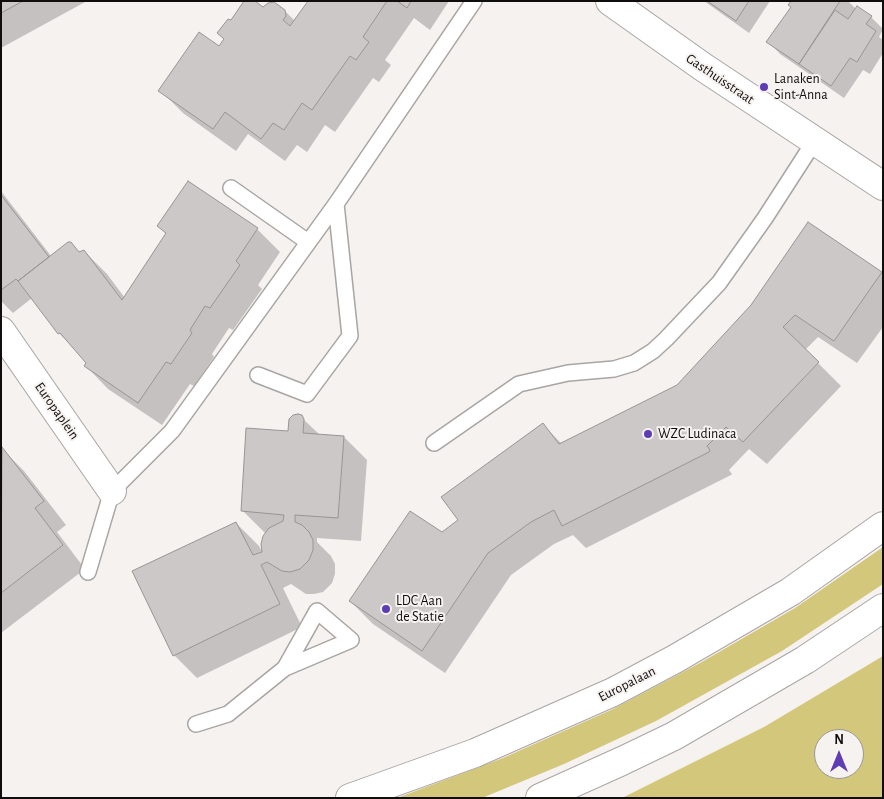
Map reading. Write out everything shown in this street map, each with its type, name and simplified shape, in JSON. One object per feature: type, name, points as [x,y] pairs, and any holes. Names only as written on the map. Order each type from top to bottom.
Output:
[{"type":"main road","name":"Gasthuisstraat","points":[[610,1],[703,67],[883,186]]},
{"type":"main road","name":"Europaplein","points":[[1,331],[112,491]]},
{"type":"main road","name":"Europalaan","points":[[350,798],[475,753],[613,692],[675,659],[790,592],[883,526]]},
{"type":"main road","points":[[540,798],[622,761],[691,726],[805,660],[883,608]]},
{"type":"lane","points":[[88,572],[112,491],[172,431],[336,204],[474,1]]},
{"type":"lane","points":[[434,443],[519,384],[568,373],[614,369],[634,363],[652,351],[666,339],[719,283],[765,218],[814,142]]},
{"type":"lane","points":[[231,188],[308,242]]},
{"type":"lane","points":[[258,375],[307,394],[350,336],[336,204]]},
{"type":"lane","points":[[196,724],[228,714],[285,668]]},
{"type":"shaded area","points":[[883,547],[883,584],[782,651],[656,721],[564,764],[482,798],[397,798],[503,758],[611,710],[700,663],[795,608]]},
{"type":"shaded area","points":[[883,656],[883,798],[622,798],[764,727]]},
{"type":"building","points":[[1,1],[23,1],[1,13]]},
{"type":"building","points":[[244,1],[255,1],[263,7],[268,3],[274,2],[285,10],[286,16],[283,20],[290,26],[308,1],[387,1],[363,37],[369,42],[356,60],[350,56],[312,110],[302,103],[284,130],[273,123],[261,139],[225,112],[213,129],[158,91],[199,32],[219,46],[224,39],[217,33],[228,19],[231,20]]},
{"type":"building","points":[[397,1],[411,1],[407,8]]},
{"type":"building","points":[[707,1],[749,1],[736,21]]},
{"type":"building","points":[[791,1],[840,1],[799,64],[766,42],[791,7],[788,5]]},
{"type":"building","points":[[857,6],[872,16],[866,24],[876,31],[857,62],[850,58],[831,86],[799,64],[835,10],[848,19]]},
{"type":"building","points":[[188,181],[258,228],[236,261],[240,265],[210,308],[205,306],[190,330],[192,333],[171,364],[166,362],[138,403],[84,366],[86,363],[60,333],[58,334],[18,281],[68,242],[71,242],[79,252],[84,250],[122,300],[166,233],[157,226]]},
{"type":"building","points":[[1,195],[49,257],[18,281],[16,279],[1,290]]},
{"type":"building","name":"WZC Ludinaca","points":[[808,222],[882,272],[834,341],[795,315],[783,327],[819,362],[743,442],[726,427],[707,446],[710,450],[709,452],[562,526],[554,510],[531,522],[488,553],[422,651],[349,601],[410,511],[442,532],[458,520],[441,497],[543,423],[559,444],[677,385],[751,305]]},
{"type":"building","points":[[293,415],[302,415],[304,419],[303,433],[344,436],[338,518],[295,515],[295,522],[302,525],[309,532],[313,540],[313,550],[309,560],[300,569],[290,572],[282,571],[267,562],[261,565],[280,604],[173,656],[132,571],[236,522],[253,555],[262,552],[263,536],[269,528],[283,521],[284,515],[241,511],[246,428],[288,431],[289,419]]},
{"type":"building","points":[[2,447],[44,501],[35,508],[63,545],[1,593]]},
{"type":"place","name":"Lanaken Sint-Anna","points":[[764,87]]},
{"type":"place","name":"WZC Ludinaca","points":[[648,434]]},
{"type":"place","name":"LDC Aan de Statie","points":[[386,609]]}]
